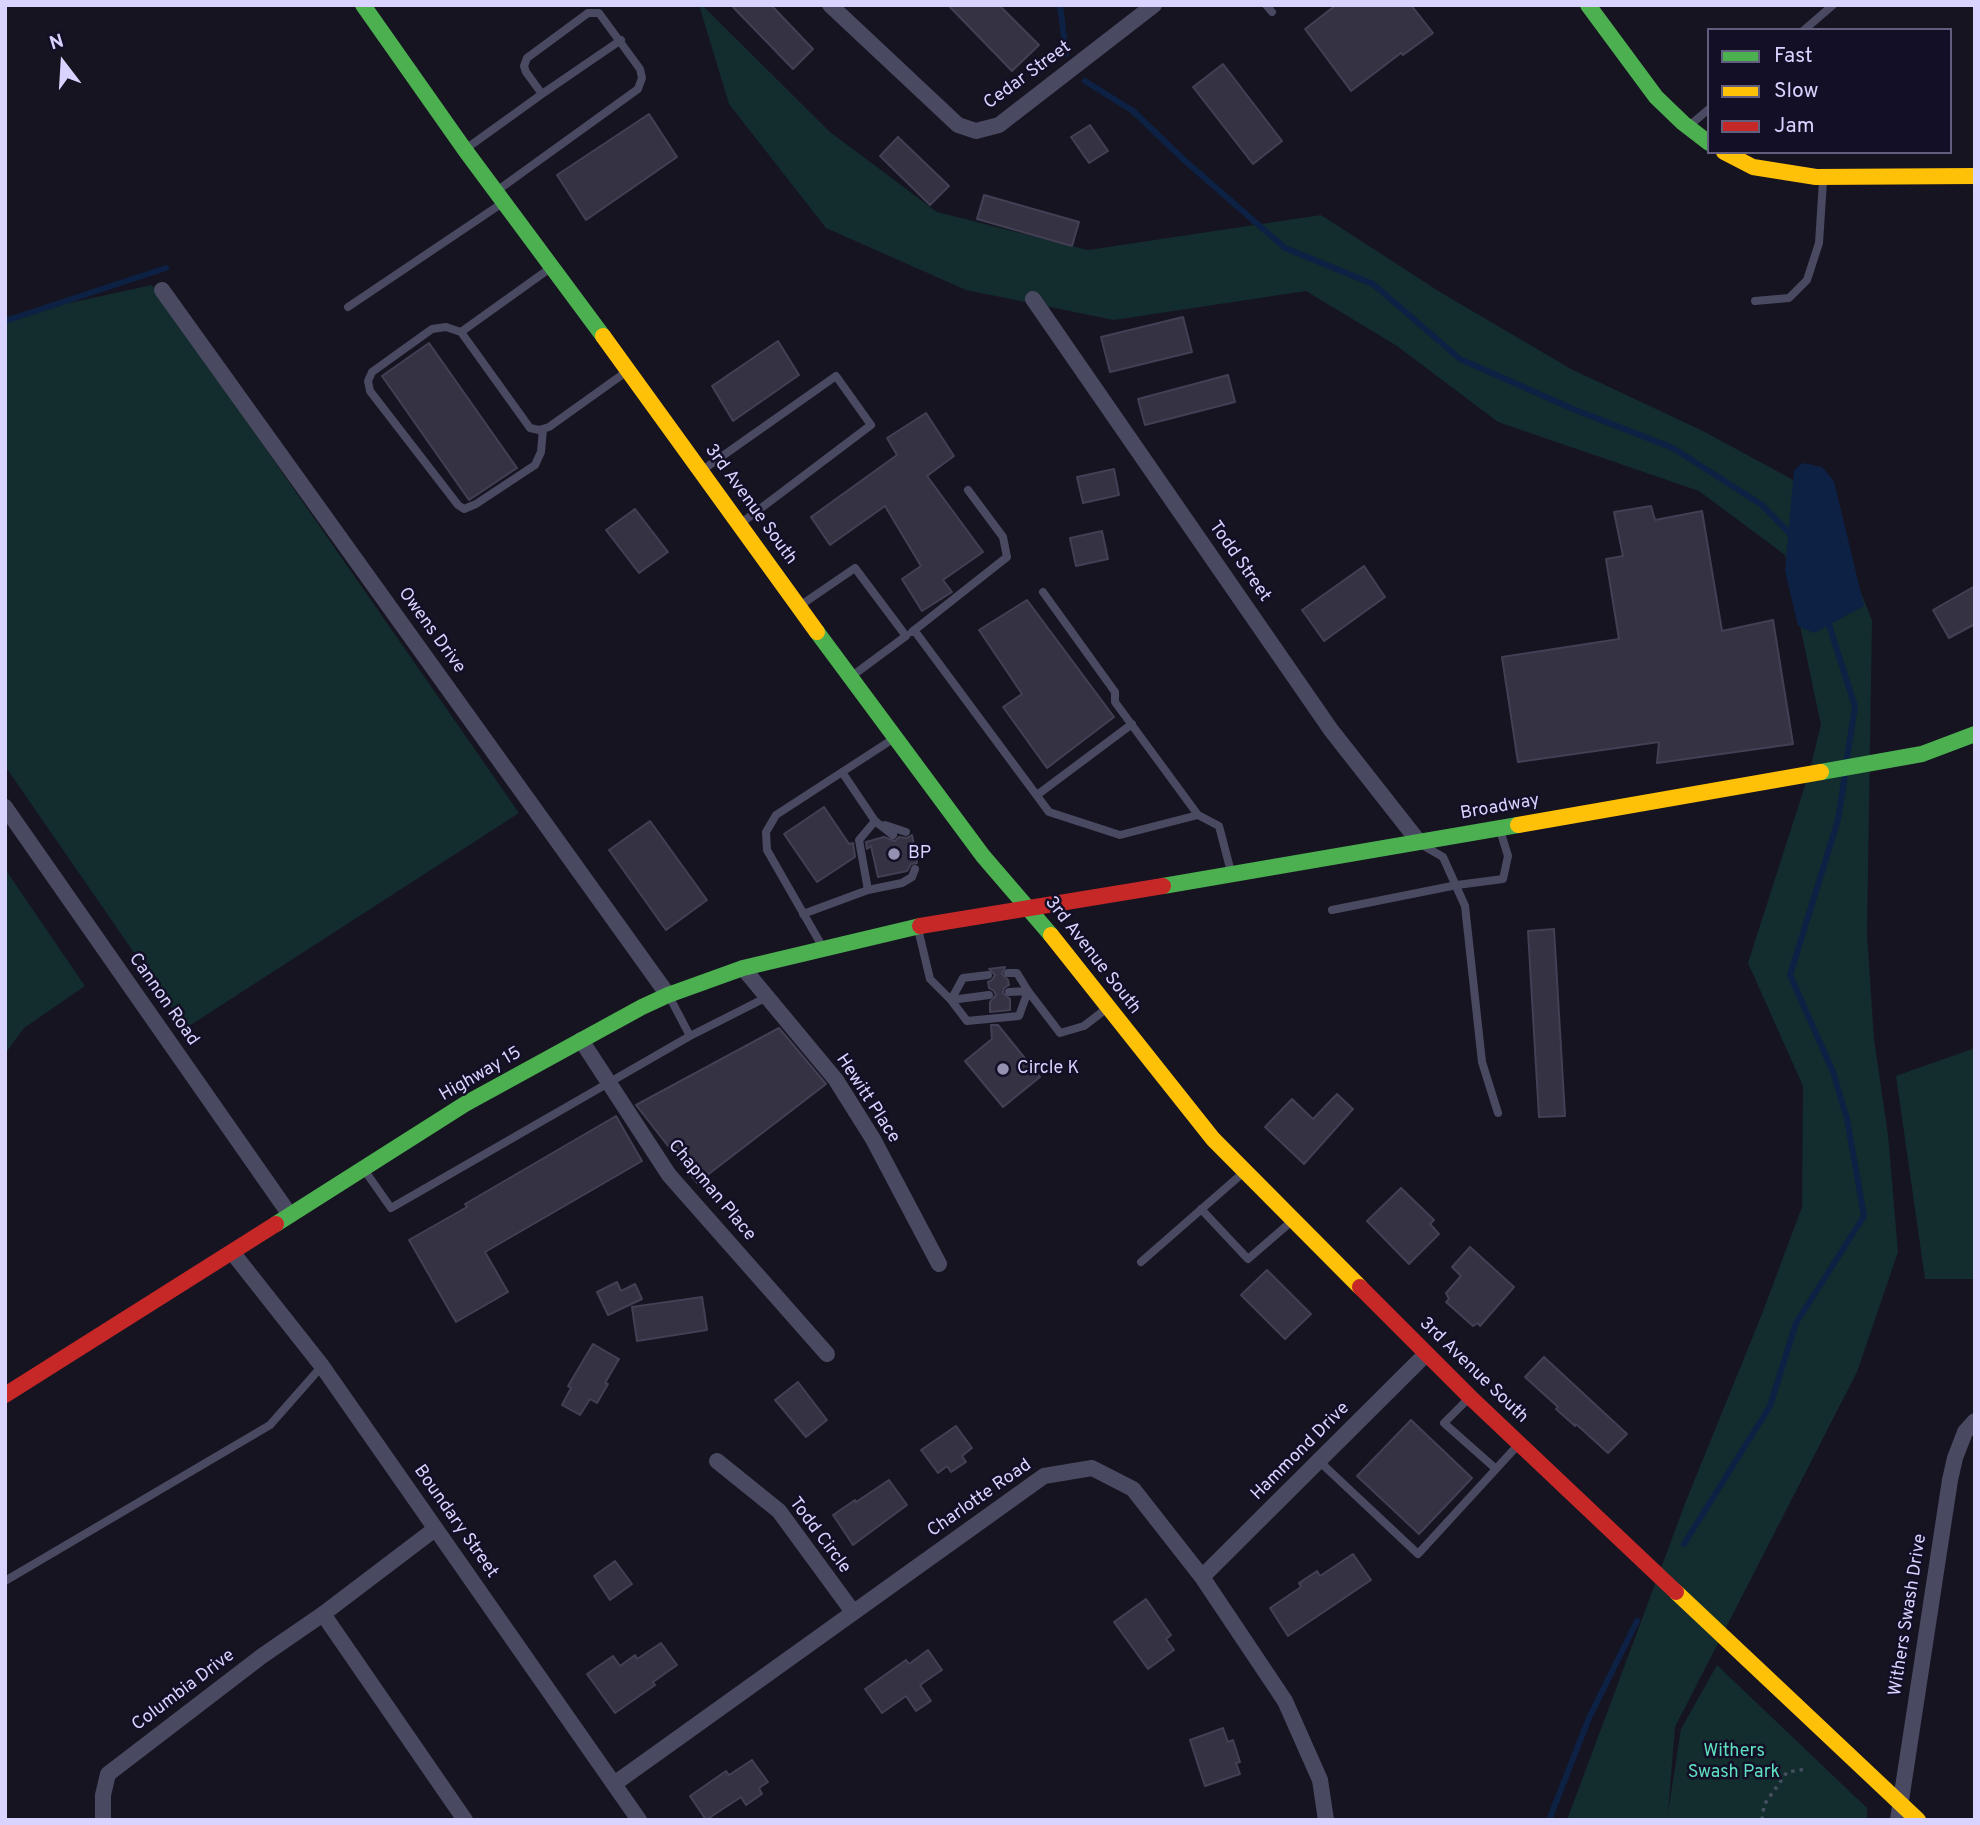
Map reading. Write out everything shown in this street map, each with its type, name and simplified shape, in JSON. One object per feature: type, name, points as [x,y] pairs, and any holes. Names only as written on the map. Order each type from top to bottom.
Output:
[{"type":"main road","name":"3rd Avenue South","points":[[363,5],[465,150],[983,856],[1028,906],[1213,1139],[1426,1354],[1899,1812],[1917,1820]]},
{"type":"main road","points":[[1588,5],[1656,97],[1707,141]]},
{"type":"main road","points":[[1728,154],[1753,167],[1823,177],[1975,176]]},
{"type":"main road","name":"Broadway","points":[[1028,906],[1232,875],[1922,754],[1975,734]]},
{"type":"main road","name":"Highway 15","points":[[5,1395],[466,1104],[668,995],[743,968],[917,926],[1028,906]]},
{"type":"street","name":"Cedar Street","points":[[830,5],[958,125],[976,131],[999,125],[1154,5]]},
{"type":"street","name":"Owens Drive","points":[[162,290],[668,995]]},
{"type":"street","name":"Todd Street","points":[[1034,299],[1331,730],[1419,842]]},
{"type":"street","name":"Cannon Road","points":[[5,807],[290,1215]]},
{"type":"street","name":"Hewitt Place","points":[[743,968],[836,1080],[873,1139],[939,1264]]},
{"type":"street","name":"Chapman Place","points":[[581,1041],[668,1175],[827,1354]]},
{"type":"street","name":"Boundary Street","points":[[232,1252],[322,1366],[639,1820]]},
{"type":"street","name":"Hammond Drive","points":[[1202,1577],[1426,1354]]},
{"type":"street","name":"Withers Swash Drive","points":[[1899,1812],[1950,1480],[1955,1458],[1971,1432]]},
{"type":"street","name":"Todd Circle","points":[[717,1461],[779,1511],[853,1612]]},
{"type":"street","name":"Charlotte Road","points":[[614,1784],[1044,1476],[1092,1468],[1133,1489],[1202,1577],[1285,1701],[1320,1780],[1326,1820]]},
{"type":"street","name":"Columbia Drive","points":[[103,1820],[103,1795],[108,1774],[435,1529]]},
{"type":"street","points":[[323,1614],[464,1820]]},
{"type":"lane","points":[[1806,28],[1833,5]]},
{"type":"lane","points":[[348,307],[500,197],[638,89],[642,78],[640,69],[621,40],[599,13],[588,13],[527,58],[524,66],[526,72],[542,94]]},
{"type":"lane","points":[[465,150],[621,40]]},
{"type":"lane","points":[[1688,127],[1707,111]]},
{"type":"lane","points":[[1755,301],[1789,299],[1807,280],[1819,243],[1823,177]]},
{"type":"lane","points":[[461,332],[551,267]]},
{"type":"lane","points":[[543,429],[541,453],[536,465],[464,509],[458,505],[370,391],[368,381],[372,372],[432,329],[446,327],[461,332],[530,428],[543,429],[628,371]]},
{"type":"lane","points":[[702,471],[836,376],[871,425],[740,524]]},
{"type":"lane","points":[[851,677],[1007,557],[1003,537],[968,490]]},
{"type":"lane","points":[[798,607],[855,568],[910,633],[1049,812],[1120,835],[1199,815]]},
{"type":"lane","points":[[1043,592],[1115,692],[1115,702],[1199,815],[1219,826],[1232,875]]},
{"type":"lane","points":[[1037,795],[1132,724]]},
{"type":"lane","points":[[823,949],[767,850],[766,832],[776,815],[895,737]]},
{"type":"lane","points":[[842,772],[875,821],[893,835]]},
{"type":"lane","points":[[875,821],[906,832]]},
{"type":"lane","points":[[868,890],[859,840],[875,821]]},
{"type":"lane","points":[[1332,910],[1457,885],[1503,879],[1508,856],[1499,828]]},
{"type":"lane","points":[[1419,842],[1443,857],[1465,906],[1482,1062],[1498,1113]]},
{"type":"lane","points":[[803,914],[868,890],[902,883],[912,877],[915,869]]},
{"type":"lane","points":[[900,872],[902,883]]},
{"type":"lane","points":[[917,926],[930,979],[967,1021],[1019,1016],[1028,991]]},
{"type":"lane","points":[[1008,973],[1017,973],[1060,1033],[1084,1026],[1108,1008]]},
{"type":"lane","points":[[951,1000],[963,978],[988,975]]},
{"type":"lane","points":[[1009,992],[1028,991]]},
{"type":"lane","points":[[668,995],[690,1037]]},
{"type":"lane","points":[[951,1000],[989,995]]},
{"type":"lane","points":[[364,1169],[391,1208],[690,1037],[767,997]]},
{"type":"lane","points":[[1140,1262],[1245,1172]]},
{"type":"lane","points":[[1201,1209],[1248,1259],[1293,1220]]},
{"type":"lane","points":[[5,1581],[270,1425],[322,1366]]},
{"type":"lane","points":[[1470,1397],[1444,1423],[1496,1469]]},
{"type":"lane","points":[[1319,1461],[1418,1554],[1520,1443]]},
{"type":"path","points":[[1762,1820],[1764,1805],[1787,1772],[1807,1769]]},
{"type":"green space","name":"Withers Swash Park","points":[[699,5],[830,132],[937,212],[1088,250],[1321,215],[1440,292],[1571,369],[1703,431],[1821,495],[1872,620],[1867,934],[1874,1039],[1888,1135],[1898,1252],[1857,1372],[1675,1727],[1668,1813],[1681,1729],[1717,1665],[1867,1808],[1867,1820],[1567,1820],[1686,1501],[1802,1207],[1803,1086],[1748,963],[1809,773],[1821,725],[1785,555],[1699,491],[1498,422],[1397,346],[1306,291],[1114,320],[966,290],[826,228],[729,104]]},
{"type":"green space","points":[[152,285],[519,813],[186,1028],[5,766],[5,317]]},
{"type":"green space","points":[[5,869],[85,986],[24,1028],[5,1054]]},
{"type":"green space","points":[[1975,1048],[1975,1279],[1925,1279],[1896,1076]]},
{"type":"water","points":[[1803,463],[1822,467],[1834,481],[1864,606],[1814,633],[1798,626],[1785,571],[1794,470]]},
{"type":"building","points":[[731,5],[771,5],[813,49],[793,69]]},
{"type":"building","points":[[948,5],[999,5],[1039,45],[1012,71]]},
{"type":"building","points":[[1336,5],[1411,5],[1433,33],[1403,55],[1401,53],[1351,91],[1305,29]]},
{"type":"building","points":[[1223,64],[1282,141],[1253,164],[1193,87]]},
{"type":"building","points":[[649,114],[677,157],[586,220],[557,175]]},
{"type":"building","points":[[1090,125],[1108,151],[1089,163],[1071,137]]},
{"type":"building","points":[[898,137],[949,186],[930,205],[880,156]]},
{"type":"building","points":[[984,195],[1079,222],[1072,246],[977,219]]},
{"type":"building","points":[[1183,317],[1192,352],[1110,372],[1101,337]]},
{"type":"building","points":[[778,341],[799,375],[733,421],[712,386]]},
{"type":"building","points":[[429,343],[517,468],[469,500],[382,376]]},
{"type":"building","points":[[1228,375],[1235,402],[1145,425],[1138,399]]},
{"type":"building","points":[[926,413],[954,456],[927,476],[983,552],[943,580],[952,592],[922,611],[902,579],[921,566],[885,506],[830,545],[811,517],[897,455],[887,438]]},
{"type":"building","points":[[1114,469],[1119,495],[1083,503],[1077,477]]},
{"type":"building","points":[[1651,506],[1655,520],[1702,511],[1722,631],[1773,620],[1793,744],[1657,763],[1659,742],[1518,762],[1502,657],[1619,639],[1606,559],[1623,556],[1614,512]]},
{"type":"building","points":[[635,509],[668,552],[639,573],[606,530]]},
{"type":"building","points":[[1102,531],[1108,559],[1076,566],[1070,538]]},
{"type":"building","points":[[1364,566],[1385,597],[1324,641],[1302,610]]},
{"type":"building","points":[[1975,586],[1975,624],[1949,638],[1933,610]]},
{"type":"building","points":[[1027,600],[1114,717],[1047,768],[1003,707],[1022,694],[979,630]]},
{"type":"building","points":[[824,807],[849,844],[853,843],[855,857],[817,882],[784,834]]},
{"type":"building","points":[[650,821],[707,900],[666,930],[609,850]]},
{"type":"building","name":"BP","points":[[912,835],[917,863],[911,864],[907,871],[878,877],[871,846],[867,849],[866,842],[884,837],[895,841],[899,837],[907,838]]},
{"type":"building","points":[[1554,929],[1565,1116],[1539,1117],[1528,931]]},
{"type":"building","name":"Circle K","points":[[1005,967],[1002,974],[1009,985],[1004,988],[1003,993],[1010,999],[1010,1010],[990,1012],[990,1002],[996,995],[989,988],[988,982],[995,975],[989,969]]},
{"type":"building","name":"Circle K","points":[[991,1025],[998,1025],[1040,1077],[1003,1107],[965,1061],[992,1039]]},
{"type":"building","points":[[779,1028],[826,1084],[697,1183],[636,1105]]},
{"type":"building","points":[[1337,1094],[1353,1109],[1304,1164],[1265,1127],[1292,1099],[1313,1119]]},
{"type":"building","points":[[616,1116],[642,1161],[485,1252],[508,1292],[456,1322],[409,1240],[467,1207],[465,1204]]},
{"type":"building","points":[[1401,1188],[1434,1220],[1430,1224],[1439,1234],[1409,1264],[1367,1221]]},
{"type":"building","points":[[1470,1247],[1514,1287],[1480,1326],[1478,1323],[1473,1326],[1446,1302],[1449,1299],[1446,1293],[1461,1276],[1452,1267]]},
{"type":"building","points":[[1267,1270],[1311,1314],[1285,1339],[1241,1295]]},
{"type":"building","points":[[617,1282],[621,1291],[635,1284],[642,1299],[608,1315],[597,1292]]},
{"type":"building","points":[[702,1297],[707,1330],[637,1341],[632,1307]]},
{"type":"building","points":[[593,1344],[619,1359],[597,1403],[590,1399],[580,1415],[562,1405],[571,1388],[568,1386]]},
{"type":"building","points":[[1544,1357],[1627,1434],[1608,1453],[1556,1409],[1558,1407],[1525,1377]]},
{"type":"building","points":[[798,1382],[827,1420],[806,1437],[775,1400]]},
{"type":"building","points":[[1411,1420],[1472,1478],[1419,1534],[1357,1476]]},
{"type":"building","points":[[956,1426],[972,1448],[962,1456],[966,1462],[951,1472],[947,1466],[938,1473],[921,1450]]},
{"type":"building","points":[[889,1480],[907,1505],[853,1545],[833,1515]]},
{"type":"building","points":[[1353,1554],[1371,1580],[1288,1636],[1270,1608],[1301,1587],[1299,1583],[1317,1571],[1320,1576]]},
{"type":"building","points":[[615,1561],[632,1584],[610,1600],[594,1576]]},
{"type":"building","points":[[1146,1599],[1171,1635],[1166,1639],[1174,1650],[1148,1669],[1114,1622]]},
{"type":"building","points":[[661,1643],[677,1665],[653,1682],[655,1685],[615,1713],[587,1674],[613,1656],[620,1666],[635,1655],[637,1659]]},
{"type":"building","points":[[928,1650],[942,1670],[920,1685],[931,1701],[916,1711],[906,1696],[882,1713],[865,1689],[906,1660],[909,1664]]},
{"type":"building","points":[[1223,1728],[1228,1742],[1233,1740],[1240,1762],[1236,1763],[1240,1774],[1205,1786],[1190,1740]]},
{"type":"building","points":[[752,1760],[768,1782],[759,1788],[762,1794],[746,1805],[741,1797],[706,1820],[690,1796],[726,1771],[729,1775]]},
{"type":"waterway","points":[[1060,5],[1066,54]]},
{"type":"waterway","points":[[1085,81],[1133,111],[1184,160],[1285,248],[1373,284],[1460,359],[1573,409],[1673,448],[1762,505],[1794,538]]},
{"type":"waterway","points":[[5,321],[166,268]]},
{"type":"waterway","points":[[1827,618],[1855,707],[1846,763]]},
{"type":"waterway","points":[[1684,1544],[1770,1406],[1796,1323],[1864,1216],[1847,1119],[1833,1072],[1790,975],[1838,820],[1845,774]]},
{"type":"waterway","points":[[1549,1820],[1589,1718],[1637,1621]]},
{"type":"traffic: fast","points":[[363,5],[465,150],[603,336]]},
{"type":"traffic: fast","points":[[1588,5],[1656,97],[1707,141]]},
{"type":"traffic: fast","points":[[817,632],[983,856],[1051,935]]},
{"type":"traffic: fast","points":[[1821,772],[1922,754],[1975,734]]},
{"type":"traffic: fast","points":[[1163,886],[1518,825]]},
{"type":"traffic: fast","points":[[276,1224],[465,1104],[642,1007],[743,968],[920,926]]},
{"type":"traffic: slow","points":[[1728,154],[1753,167],[1816,177],[1975,176]]},
{"type":"traffic: slow","points":[[603,336],[817,632]]},
{"type":"traffic: slow","points":[[1518,825],[1821,772]]},
{"type":"traffic: slow","points":[[1051,935],[1213,1139],[1360,1287]]},
{"type":"traffic: slow","points":[[1676,1592],[1918,1820]]},
{"type":"traffic: jam","points":[[920,926],[1163,886]]},
{"type":"traffic: jam","points":[[5,1395],[276,1224]]},
{"type":"traffic: jam","points":[[1360,1287],[1470,1397],[1676,1592]]},
{"type":"place","name":"BP","points":[[894,854]]},
{"type":"place","name":"Circle K","points":[[1003,1069]]}]
